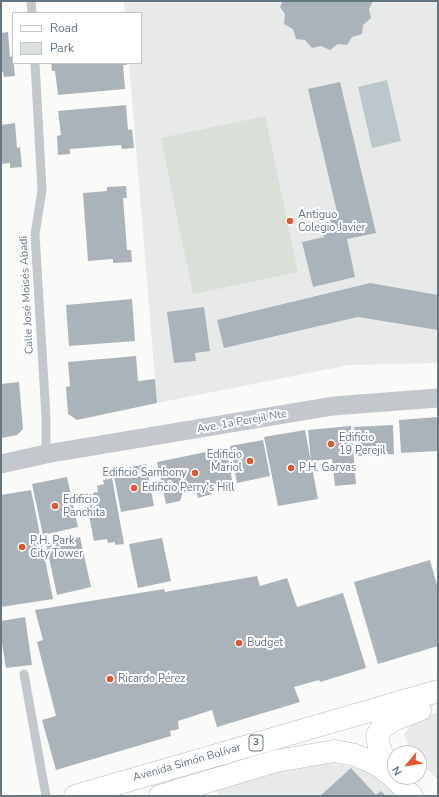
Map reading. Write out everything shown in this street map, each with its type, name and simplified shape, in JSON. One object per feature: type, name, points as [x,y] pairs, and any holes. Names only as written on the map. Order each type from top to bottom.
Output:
[{"type":"main road","name":"Avenida Simón Bolívar","points":[[75,796],[438,691]]},
{"type":"main road","points":[[387,765],[377,742],[377,736],[380,730],[392,720],[438,704]]},
{"type":"main road","name":"Avenida Simón Bolívar","points":[[160,796],[276,761],[335,751],[355,755],[376,764],[387,772]]},
{"type":"main road","name":"3","points":[[401,785],[412,796]]},
{"type":"street","name":"Ave. 1a Perejil Nte","points":[[1,464],[46,454],[333,406],[438,398]]},
{"type":"lane","points":[[31,1],[32,12]]},
{"type":"lane","name":"Calle José Moisés Abadi","points":[[35,64],[42,190],[35,234],[46,417],[46,454]]},
{"type":"lane","points":[[24,674],[46,796]]},
{"type":"shaded area","name":"Antiguo Colegio Javier","points":[[124,1],[438,1],[438,363],[349,365],[157,403],[129,64],[142,64],[142,12],[125,12]]},
{"type":"shaded area","points":[[387,80],[401,141],[372,148],[358,87]]},
{"type":"shaded area","points":[[438,712],[438,780],[427,769],[427,745],[409,745],[404,734],[416,719]]},
{"type":"shaded area","points":[[318,760],[370,772],[397,796],[220,796],[214,788]]},
{"type":"green space","points":[[265,116],[298,272],[193,294],[161,138]]},
{"type":"building","points":[[283,1],[373,1],[369,9],[371,18],[363,25],[362,34],[352,37],[347,45],[338,44],[330,50],[321,46],[312,48],[305,40],[296,39],[293,29],[284,24],[285,14],[280,7]]},
{"type":"building","points":[[8,32],[10,57],[12,56],[15,76],[4,77],[3,72],[1,72],[1,33]]},
{"type":"building","points":[[51,64],[127,64],[123,65],[125,89],[58,95],[55,71],[52,71]]},
{"type":"building","points":[[340,82],[376,233],[347,239],[355,277],[313,287],[302,242],[324,237],[321,225],[338,216],[308,89]]},
{"type":"building","points":[[126,105],[128,130],[132,129],[134,148],[122,149],[121,145],[70,149],[70,154],[58,155],[57,136],[61,135],[58,111]]},
{"type":"building","points":[[15,123],[17,148],[20,147],[22,167],[10,168],[10,163],[1,164],[1,125]]},
{"type":"building","points":[[126,186],[127,198],[123,198],[127,250],[131,250],[132,262],[113,263],[113,259],[88,261],[83,193],[107,191],[107,187]]},
{"type":"building","points":[[370,283],[438,295],[438,330],[358,317],[224,348],[217,320]]},
{"type":"building","points":[[132,299],[135,341],[69,346],[66,305]]},
{"type":"building","points":[[204,307],[210,351],[195,353],[196,361],[174,363],[167,312]]},
{"type":"building","points":[[136,356],[138,381],[155,379],[157,403],[77,420],[68,414],[66,387],[70,386],[68,362]]},
{"type":"building","points":[[19,382],[23,429],[17,435],[1,438],[1,384]]},
{"type":"building","points":[[438,417],[438,451],[401,453],[399,420]]},
{"type":"building","points":[[393,425],[394,454],[356,456],[354,427]]},
{"type":"building","name":"Edificio 19 Perejil","points":[[351,426],[356,484],[335,486],[332,459],[311,461],[308,430]]},
{"type":"building","name":"P.H. Garvas","points":[[305,430],[318,499],[278,506],[264,437]]},
{"type":"building","name":"Edificio Mariol","points":[[263,440],[270,476],[237,483],[230,446]]},
{"type":"building","name":"Edificio Sambony","points":[[226,448],[234,490],[222,492],[220,483],[210,485],[212,494],[198,498],[196,489],[183,492],[180,501],[166,504],[157,462]]},
{"type":"building","name":"Edificio Perry's Hill","points":[[146,464],[154,506],[121,512],[113,471]]},
{"type":"building","name":"Edificio Panchita","points":[[67,477],[78,527],[43,535],[32,484]]},
{"type":"building","points":[[112,478],[124,544],[115,545],[115,542],[108,543],[107,539],[94,541],[85,494],[98,492],[97,486],[104,484],[103,480]]},
{"type":"building","name":"P.H. Park City Tower","points":[[31,490],[53,599],[1,607],[1,495]]},
{"type":"building","points":[[80,537],[91,587],[57,595],[46,544]]},
{"type":"building","points":[[162,538],[171,581],[138,588],[129,544]]},
{"type":"building","points":[[430,560],[438,589],[438,646],[378,664],[354,582]]},
{"type":"building","points":[[257,576],[260,586],[287,578],[297,607],[343,593],[366,668],[320,682],[319,680],[294,687],[300,702],[217,727],[212,710],[178,721],[179,729],[170,731],[171,736],[56,770],[42,720],[56,716],[37,642],[43,640],[35,610],[164,589],[165,592]]},
{"type":"building","points":[[25,617],[32,665],[6,668],[1,637],[1,621]]},
{"type":"building","points":[[351,768],[376,795],[381,791],[386,796],[320,796]]},
{"type":"place","name":"Antiguo Colegio Javier","points":[[290,221]]},
{"type":"place","name":"Edificio 19 Perejil","points":[[331,444]]},
{"type":"place","name":"Edificio Mariol","points":[[250,461]]},
{"type":"place","name":"P.H. Garvas","points":[[291,468]]},
{"type":"place","name":"Edificio Sambony","points":[[195,473]]},
{"type":"place","name":"Edificio Perry's Hill","points":[[134,488]]},
{"type":"place","name":"Edificio Panchita","points":[[55,506]]},
{"type":"place","name":"P.H. Park City Tower","points":[[22,547]]},
{"type":"place","name":"Budget","points":[[239,643]]},
{"type":"place","name":"Ricardo Pérez","points":[[110,679]]}]
